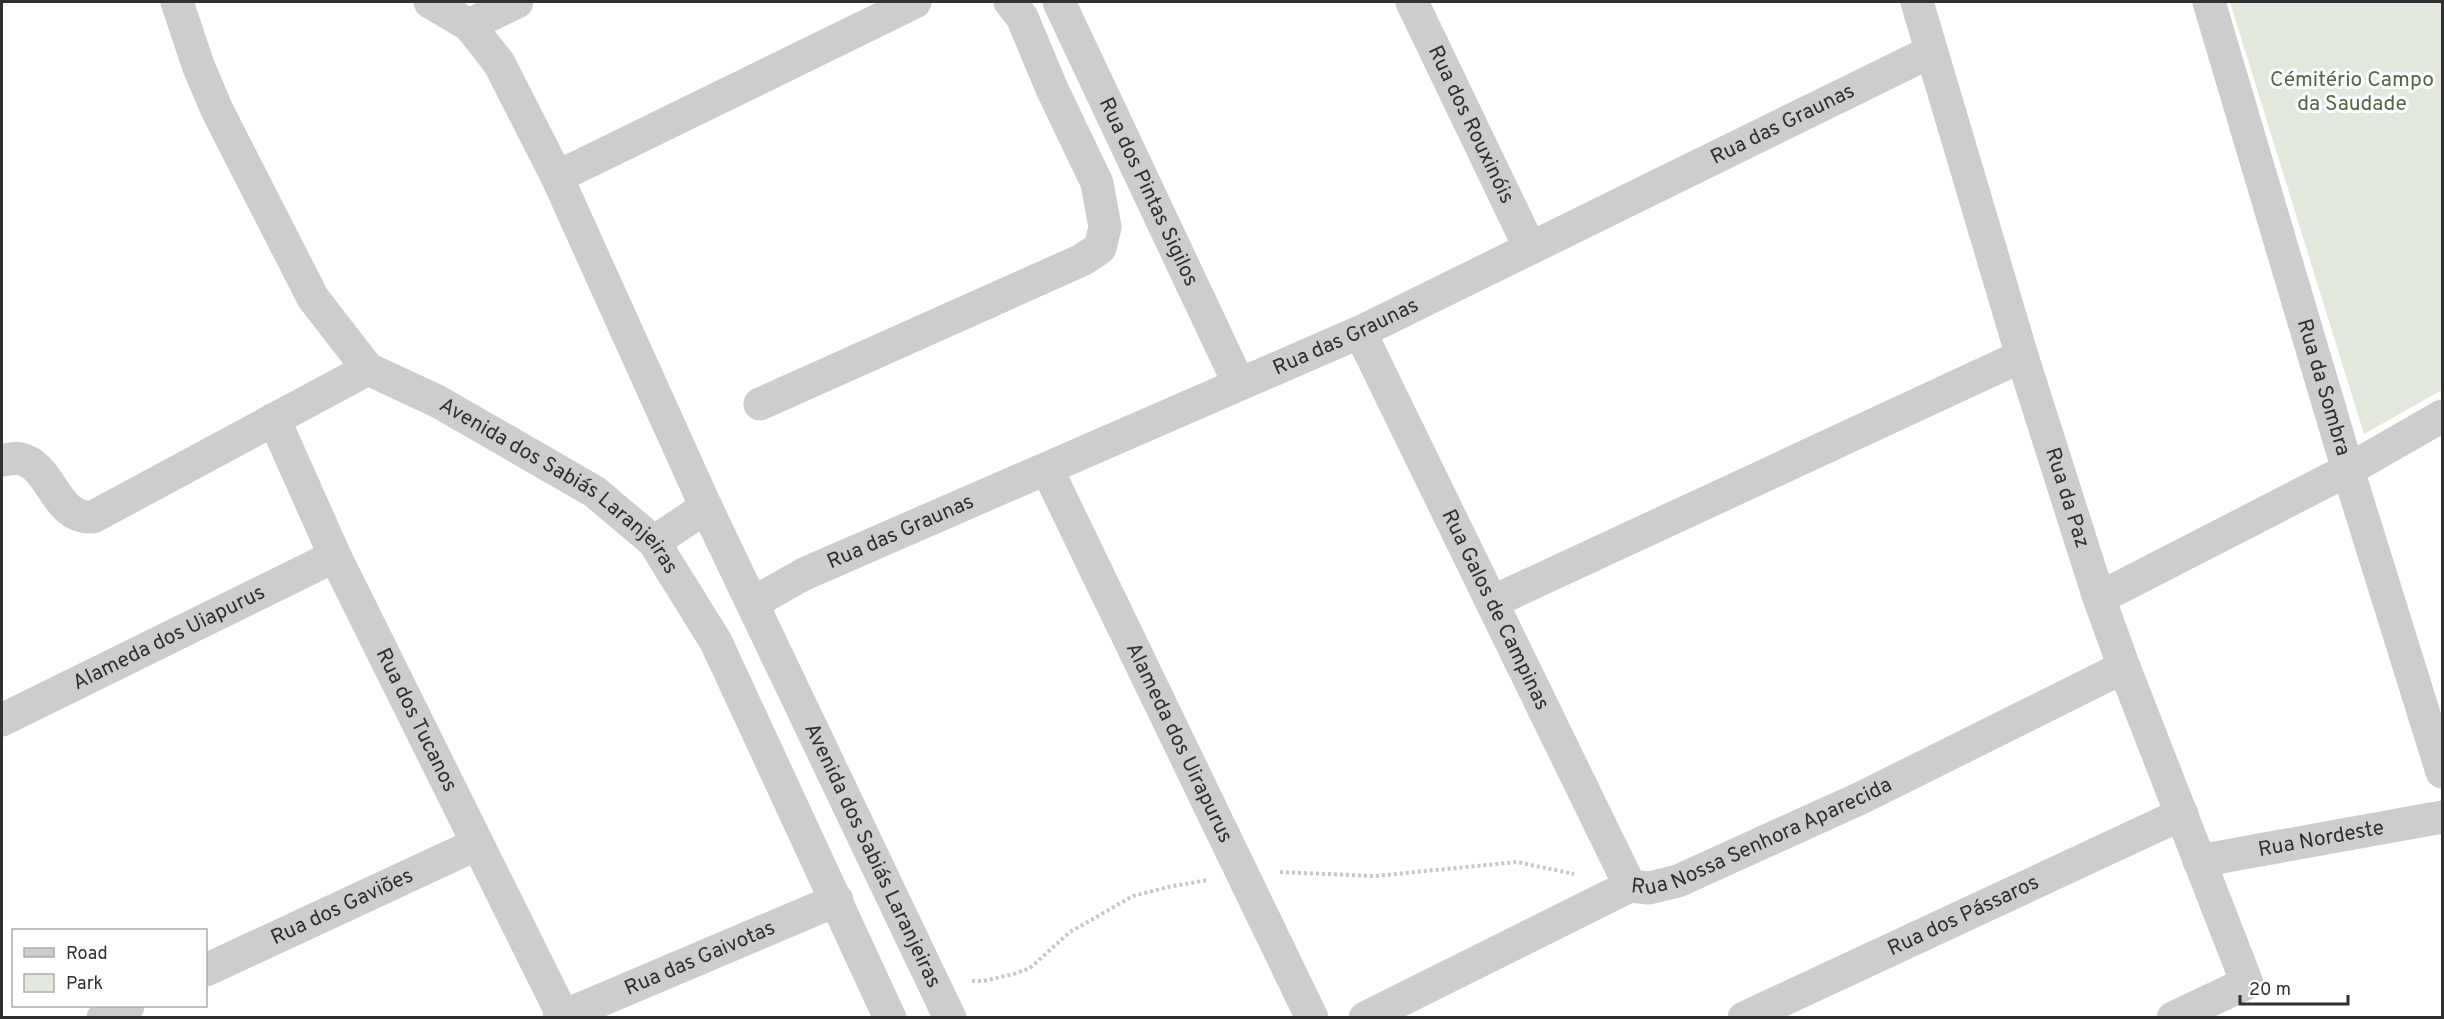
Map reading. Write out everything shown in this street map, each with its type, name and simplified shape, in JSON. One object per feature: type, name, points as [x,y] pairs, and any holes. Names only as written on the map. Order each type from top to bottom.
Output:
[{"type":"street","name":"Avenida dos Sabiás Laranjeiras","points":[[177,2],[198,64],[217,110],[313,298],[368,369],[437,401],[595,492],[654,542],[716,642],[890,1017]]},
{"type":"street","name":"Avenida dos Sabiás Laranjeiras","points":[[430,2],[469,25],[499,63],[557,177],[706,507],[950,1017]]},
{"type":"street","points":[[469,25],[517,2]]},
{"type":"street","points":[[557,177],[915,2]]},
{"type":"street","points":[[760,404],[1082,260],[1100,248],[1105,227],[1097,183],[1052,89],[1022,17],[1010,2]]},
{"type":"street","name":"Rua dos Pintas Sigilos","points":[[1059,2],[1239,384]]},
{"type":"street","name":"Rua dos Rouxinóis","points":[[1412,2],[1530,248]]},
{"type":"street","name":"Rua da Paz","points":[[1917,2],[2022,356],[2100,598],[2124,667],[2247,983],[2173,1017]]},
{"type":"street","name":"Rua da Sombra","points":[[2209,2],[2348,470],[2442,772]]},
{"type":"street","name":"Rua das Graunas","points":[[753,603],[804,574],[1360,332],[1930,52]]},
{"type":"street","name":"Rua Galos de Campinas","points":[[1360,332],[1630,886]]},
{"type":"street","points":[[1492,602],[2022,356]]},
{"type":"street","points":[[2,460],[21,459],[38,469],[73,514],[82,518],[93,517],[368,369]]},
{"type":"street","points":[[2100,598],[2348,470],[2442,417]]},
{"type":"street","name":"Rua dos Tucanos","points":[[274,419],[335,556],[562,1017]]},
{"type":"street","name":"Alameda dos Uirapurus","points":[[1047,469],[1312,1017]]},
{"type":"street","points":[[654,542],[706,507]]},
{"type":"street","name":"Alameda dos Uiapurus","points":[[2,720],[335,556]]},
{"type":"street","name":"Rua Nossa Senhora Aparecida","points":[[1365,1017],[1630,886],[1649,888],[1665,886],[1863,797],[2124,667]]},
{"type":"street","name":"Rua dos Pássaros","points":[[1744,1017],[2182,814]]},
{"type":"street","name":"Rua Nordeste","points":[[2199,861],[2442,817]]},
{"type":"street","name":"Rua dos Gaviões","points":[[207,970],[477,844]]},
{"type":"street","name":"Rua das Gaivotas","points":[[562,1017],[837,900]]},
{"type":"street","points":[[103,1017],[125,1007]]},
{"type":"green space","name":"Cémitério Campo da Saudade","points":[[2230,2],[2442,2],[2442,390],[2364,434]]}]
